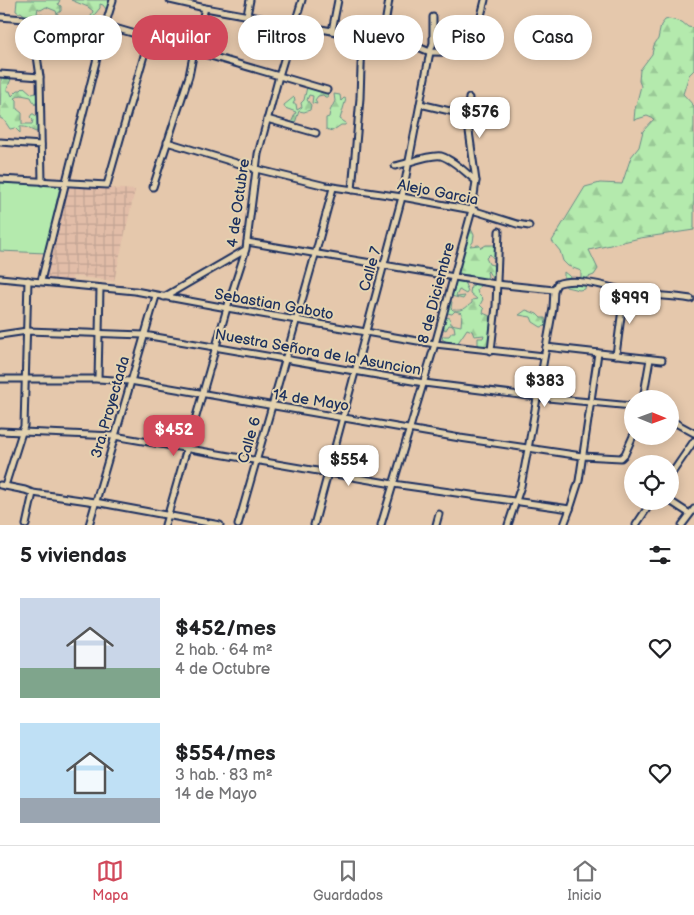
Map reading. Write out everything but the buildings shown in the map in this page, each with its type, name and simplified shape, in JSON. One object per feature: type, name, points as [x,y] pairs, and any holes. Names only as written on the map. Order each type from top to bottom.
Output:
[{"type":"street","points":[[108,15],[113,0]]},
{"type":"street","points":[[170,0],[190,2],[205,8],[247,15],[250,0]]},
{"type":"street","name":"4 de Octubre","points":[[298,15],[302,0]]},
{"type":"street","points":[[324,29],[332,31],[338,0]]},
{"type":"street","points":[[386,15],[389,0]]},
{"type":"street","points":[[481,15],[484,0]]},
{"type":"street","points":[[203,15],[205,8]]},
{"type":"street","points":[[0,18],[15,19]]},
{"type":"street","name":"Calle 7","points":[[314,525],[354,371],[385,266],[410,163],[433,43]]},
{"type":"street","points":[[423,49],[433,52]]},
{"type":"street","points":[[38,60],[40,77],[42,182]]},
{"type":"street","points":[[41,281],[96,60]]},
{"type":"street","points":[[0,179],[107,185],[143,60]]},
{"type":"street","points":[[153,187],[189,76],[192,60]]},
{"type":"street","points":[[227,60],[327,90]]},
{"type":"street","name":"4 de Octubre","points":[[165,525],[215,348],[246,249],[258,154],[284,60]]},
{"type":"street","points":[[352,190],[361,60]]},
{"type":"street","points":[[0,74],[40,77]]},
{"type":"street","name":"8 de Diciembre","points":[[381,525],[436,344],[472,210],[476,181],[467,115],[468,98]]},
{"type":"street","points":[[420,104],[467,115]]},
{"type":"street","points":[[267,119],[316,134]]},
{"type":"street","points":[[0,142],[41,145]]},
{"type":"street","name":"Alejo Garcia","points":[[167,142],[332,188],[402,197],[472,210],[528,226]]},
{"type":"street","points":[[395,166],[434,156],[442,156],[476,181]]},
{"type":"street","name":"Calle 6","points":[[238,525],[315,255],[332,188]]},
{"type":"street","points":[[491,351],[496,306],[500,232]]},
{"type":"street","points":[[247,242],[315,255],[496,284],[554,290]]},
{"type":"street","points":[[163,297],[246,249]]},
{"type":"street","name":"Sebastian Gaboto","points":[[0,278],[135,291],[436,344],[544,356]]},
{"type":"street","points":[[28,280],[23,433],[2,486],[25,490],[32,494],[95,502],[220,525]]},
{"type":"street","points":[[508,525],[516,502],[528,449],[554,290],[557,284],[569,281],[639,294],[691,299]]},
{"type":"street","points":[[98,379],[100,288]]},
{"type":"street","points":[[616,355],[622,309],[628,291]]},
{"type":"street","name":"3ra. Proyectada","points":[[89,525],[156,296]]},
{"type":"street","name":"Nuestra Señora de la Asuncion","points":[[0,335],[27,331],[144,335],[424,383],[624,405]]},
{"type":"street","points":[[546,347],[662,360]]},
{"type":"street","points":[[564,525],[579,480],[598,353]]},
{"type":"street","points":[[645,390],[650,359]]},
{"type":"street","name":"14 de Mayo","points":[[0,379],[98,379],[130,381],[528,449],[582,456],[617,459],[625,454],[629,445]]},
{"type":"street","points":[[679,425],[694,433]]},
{"type":"street","points":[[0,431],[114,436],[327,474],[570,509]]},
{"type":"street","points":[[679,463],[694,441]]},
{"type":"street","points":[[26,525],[32,494]]},
{"type":"street","points":[[679,507],[690,514]]},
{"type":"street","points":[[682,525],[694,509]]},
{"type":"street","points":[[636,525],[646,510]]},
{"type":"street","points":[[436,525],[439,514]]},
{"type":"shaded area","points":[[68,185],[135,190],[114,281],[73,276],[70,283],[45,280]]},
{"type":"green space","points":[[17,0],[60,0],[58,4],[61,6],[61,11],[57,14],[56,11],[46,7],[41,10],[38,8],[37,13],[43,15],[24,15],[16,11]]},
{"type":"green space","points":[[71,0],[111,0],[109,7],[106,9],[100,4],[100,8],[95,15],[92,15],[93,11]]},
{"type":"green space","points":[[665,20],[682,22],[688,27],[694,28],[694,70],[689,75],[683,94],[694,106],[694,230],[640,238],[589,250],[598,269],[594,275],[586,278],[585,289],[579,290],[566,287],[564,272],[573,279],[581,277],[581,271],[568,266],[563,261],[560,251],[552,241],[585,187],[600,183],[622,184],[631,157],[639,147],[643,131],[654,119],[647,116],[634,120],[641,86],[639,81],[640,70],[652,54],[661,25]]},
{"type":"green space","points":[[1,78],[11,79],[7,91],[10,91],[12,96],[24,87],[32,94],[36,93],[37,89],[39,97],[35,105],[31,97],[21,95],[15,98],[17,100],[17,109],[22,113],[22,124],[32,124],[33,120],[30,117],[34,114],[39,122],[38,131],[20,127],[20,133],[15,128],[10,129],[4,120],[0,118]]},
{"type":"green space","points":[[307,87],[321,90],[322,93],[325,91],[328,97],[318,96],[315,100],[317,104],[312,103],[313,96],[309,95],[307,100],[311,105],[310,110],[299,111],[295,123],[291,123],[296,112],[285,108],[284,105],[294,97],[293,104],[296,104],[297,110],[302,107],[301,103],[304,100]]},
{"type":"green space","points":[[334,94],[340,95],[341,101],[344,98],[346,99],[340,119],[346,123],[332,131],[326,129],[326,118],[329,117],[335,101]]},
{"type":"green space","points":[[0,182],[60,186],[46,253],[0,251]]},
{"type":"green space","points":[[471,229],[474,235],[470,246],[479,245],[481,248],[486,245],[495,245],[495,256],[493,258],[490,254],[486,258],[496,271],[495,278],[492,278],[488,271],[488,277],[483,280],[470,277],[469,275],[460,275],[460,259]]},
{"type":"green space","points":[[456,281],[464,282],[468,291],[466,294],[459,290],[456,296],[465,296],[463,299],[451,296]]},
{"type":"green space","points":[[475,282],[481,284],[477,290],[483,299],[480,305],[484,309],[483,313],[490,316],[490,346],[480,347],[478,338],[483,338],[484,335],[474,336],[472,331],[467,329],[457,344],[447,342],[442,339],[443,336],[449,336],[452,332],[455,332],[454,326],[449,325],[446,330],[444,329],[442,324],[445,317],[450,318],[451,324],[461,326],[462,313],[455,311],[452,314],[447,313],[450,301],[452,302],[451,308],[453,310],[462,310],[472,303],[472,300],[477,299],[470,293],[471,286]]},
{"type":"green space","points":[[526,310],[537,314],[541,318],[545,318],[546,326],[541,327],[533,322],[531,317],[519,315]]}]
